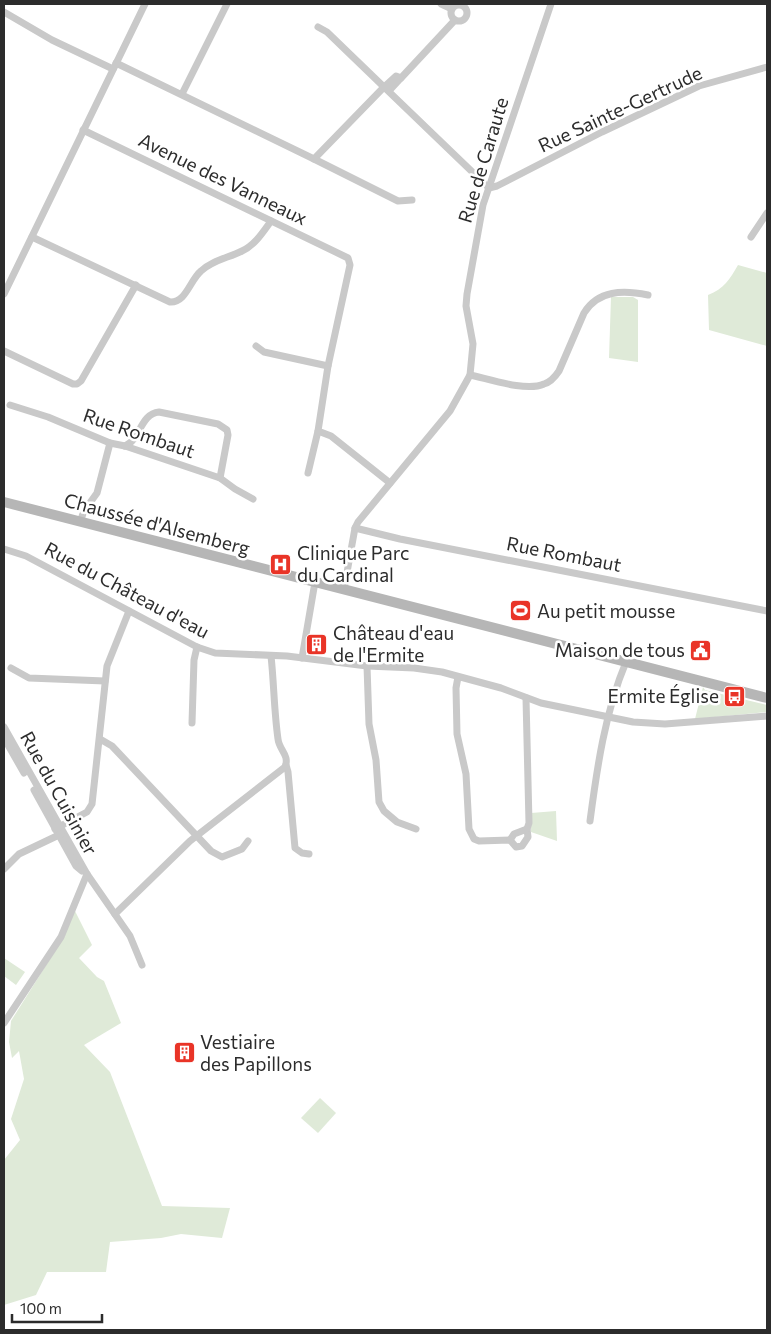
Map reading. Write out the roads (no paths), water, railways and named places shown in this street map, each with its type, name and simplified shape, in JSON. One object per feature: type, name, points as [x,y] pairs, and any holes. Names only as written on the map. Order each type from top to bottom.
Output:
[{"type":"main road","name":"Chaussée d'Alsemberg","points":[[4,502],[767,698]]},
{"type":"street","points":[[4,294],[145,4]]},
{"type":"street","points":[[182,94],[227,4]]},
{"type":"street","points":[[441,4],[452,9]]},
{"type":"street","name":"Rue de Caraute","points":[[344,589],[355,528],[358,522],[450,411],[470,375],[473,344],[466,306],[476,234],[483,205],[551,4]]},
{"type":"street","points":[[462,5],[468,11],[466,19],[459,22],[455,20],[451,13],[452,9],[455,6],[462,5]]},
{"type":"street","points":[[4,12],[61,44],[182,94],[398,201],[412,200]]},
{"type":"street","points":[[314,160],[386,89],[393,76],[401,78],[455,20]]},
{"type":"street","points":[[318,27],[327,32],[489,188]]},
{"type":"street","name":"Rue Sainte-Gertrude","points":[[489,188],[498,186],[602,132],[699,86],[767,67]]},
{"type":"street","name":"Avenue des Vanneaux","points":[[84,130],[348,258],[350,265],[328,366]]},
{"type":"street","points":[[750,237],[767,213]]},
{"type":"street","points":[[32,237],[170,302],[178,302],[182,299],[196,275],[219,259],[247,248],[260,236],[271,221]]},
{"type":"street","points":[[4,351],[76,384],[81,381],[136,286]]},
{"type":"street","points":[[470,375],[525,386],[546,384],[559,371],[584,312],[596,298],[616,293],[648,295]]},
{"type":"street","points":[[256,346],[264,352],[328,366],[318,431],[308,473]]},
{"type":"street","name":"Rue Rombaut","points":[[10,404],[48,417],[110,443],[125,446],[220,478],[235,490],[253,500]]},
{"type":"street","points":[[125,446],[131,444],[145,420],[154,413],[159,412],[218,424],[227,430],[228,435],[220,478]]},
{"type":"street","points":[[318,431],[331,436],[390,483]]},
{"type":"street","points":[[80,522],[84,511],[97,493],[110,443]]},
{"type":"street","name":"Rue Rombaut","points":[[355,528],[400,539],[767,612]]},
{"type":"street","name":"Rue du Château d'eau","points":[[4,549],[26,556],[197,647],[215,653],[302,658],[442,672],[501,688],[541,703],[608,718],[649,724],[767,716]]},
{"type":"street","points":[[302,658],[315,582]]},
{"type":"street","points":[[4,869],[19,854],[60,831],[87,812],[92,804],[107,666],[129,611]]},
{"type":"street","points":[[192,723],[193,670],[197,647]]},
{"type":"street","points":[[271,656],[278,740],[287,756],[285,768],[288,772],[295,848],[302,853],[309,854]]},
{"type":"street","points":[[590,821],[608,718],[626,662]]},
{"type":"street","points":[[367,666],[369,724],[376,760],[379,802],[384,810],[397,822],[416,830]]},
{"type":"street","points":[[10,668],[29,678],[105,681]]},
{"type":"street","points":[[458,677],[456,688],[457,734],[466,774],[469,830],[474,838],[479,840],[510,840],[516,847],[522,846],[528,837],[526,698]]},
{"type":"street","name":"Rue du Cuisinier","points":[[4,727],[60,831]]},
{"type":"street","name":"Rue du Cuisinier","points":[[4,738],[87,874],[130,936],[142,965]]},
{"type":"street","points":[[100,738],[112,746],[211,852],[222,856],[242,849],[248,841]]},
{"type":"street","points":[[115,914],[197,835],[285,768]]},
{"type":"street","points":[[510,840],[514,834],[527,829]]},
{"type":"street","points":[[4,1023],[61,937],[87,874]]},
{"type":"place","name":"Clinique Parc du Cardinal","points":[[281,564]]},
{"type":"place","name":"Au petit mousse","points":[[521,611]]},
{"type":"place","name":"Château d'eau de l'Ermite","points":[[317,644]]},
{"type":"place","name":"Maison de tous","points":[[701,650]]},
{"type":"place","name":"Ermite Église","points":[[735,696]]},
{"type":"place","name":"Vestiaire des Papillons","points":[[184,1053]]}]
